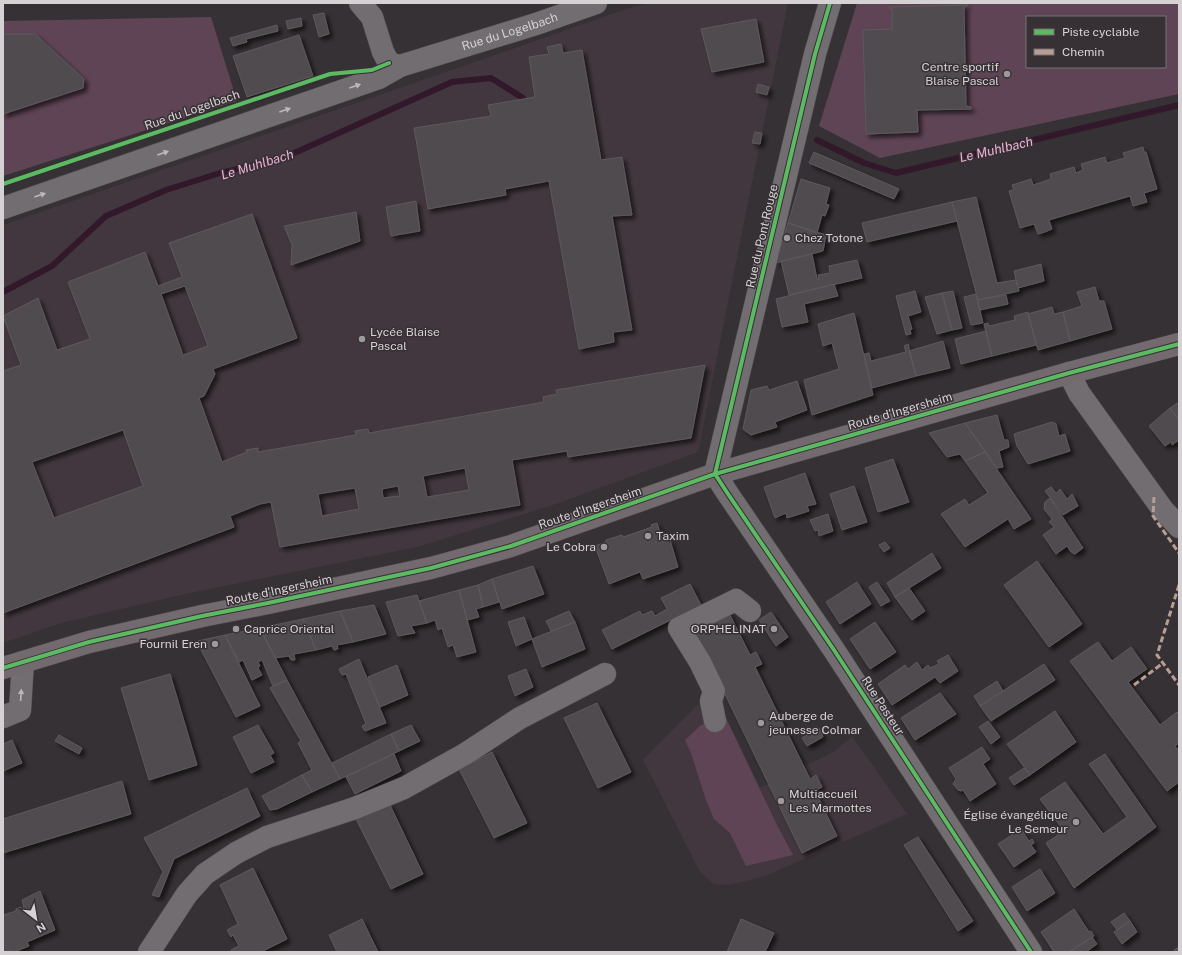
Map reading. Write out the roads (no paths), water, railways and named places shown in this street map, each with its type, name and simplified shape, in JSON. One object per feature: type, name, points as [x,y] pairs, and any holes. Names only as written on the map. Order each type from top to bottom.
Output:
[{"type":"main road","name":"Route d'Ingersheim","points":[[3,668],[90,642],[202,616],[431,568],[511,546],[715,474],[1069,373],[1179,344]]},
{"type":"street","points":[[360,3],[372,17],[383,52],[389,63],[400,66]]},
{"type":"street","name":"Rue du Logelbach","points":[[3,208],[379,78],[400,66],[536,24],[596,3]]},
{"type":"street","name":"Rue du Pont Rouge","points":[[715,474],[815,54],[830,3]]},
{"type":"street","points":[[1069,373],[1079,393],[1163,510],[1179,527]]},
{"type":"street","name":"Rue Pasteur","points":[[715,474],[834,650],[1031,952]]},
{"type":"street","points":[[715,721],[710,701],[714,691],[700,662],[679,628],[736,600],[750,611]]},
{"type":"street","points":[[3,717],[20,710],[23,662]]},
{"type":"street","points":[[149,952],[187,894],[205,874],[236,853],[268,837],[355,808],[404,788],[465,754],[520,718],[605,674]]},
{"type":"waterway","name":"Le Muhlbach","points":[[3,292],[52,266],[106,216],[166,190],[220,173],[281,159],[452,82],[491,78],[523,98]]},
{"type":"waterway","name":"Le Muhlbach","points":[[817,140],[864,163],[896,173],[1179,105]]},
{"type":"place","name":"Centre sportif Blaise Pascal","points":[[1007,74]]},
{"type":"place","name":"Chez Totone","points":[[787,238]]},
{"type":"place","name":"Lycée Blaise Pascal","points":[[362,339]]},
{"type":"place","name":"Taxim","points":[[648,536]]},
{"type":"place","name":"Le Cobra","points":[[604,547]]},
{"type":"place","name":"Caprice Oriental","points":[[236,629]]},
{"type":"place","name":"ORPHELINAT","points":[[774,629]]},
{"type":"place","name":"Fournil Eren","points":[[215,644]]},
{"type":"place","name":"Auberge de jeunesse Colmar","points":[[761,723]]},
{"type":"place","name":"Multiaccueil Les Marmottes","points":[[781,801]]},
{"type":"place","name":"Église évangélique Le Semeur","points":[[1076,822]]}]
